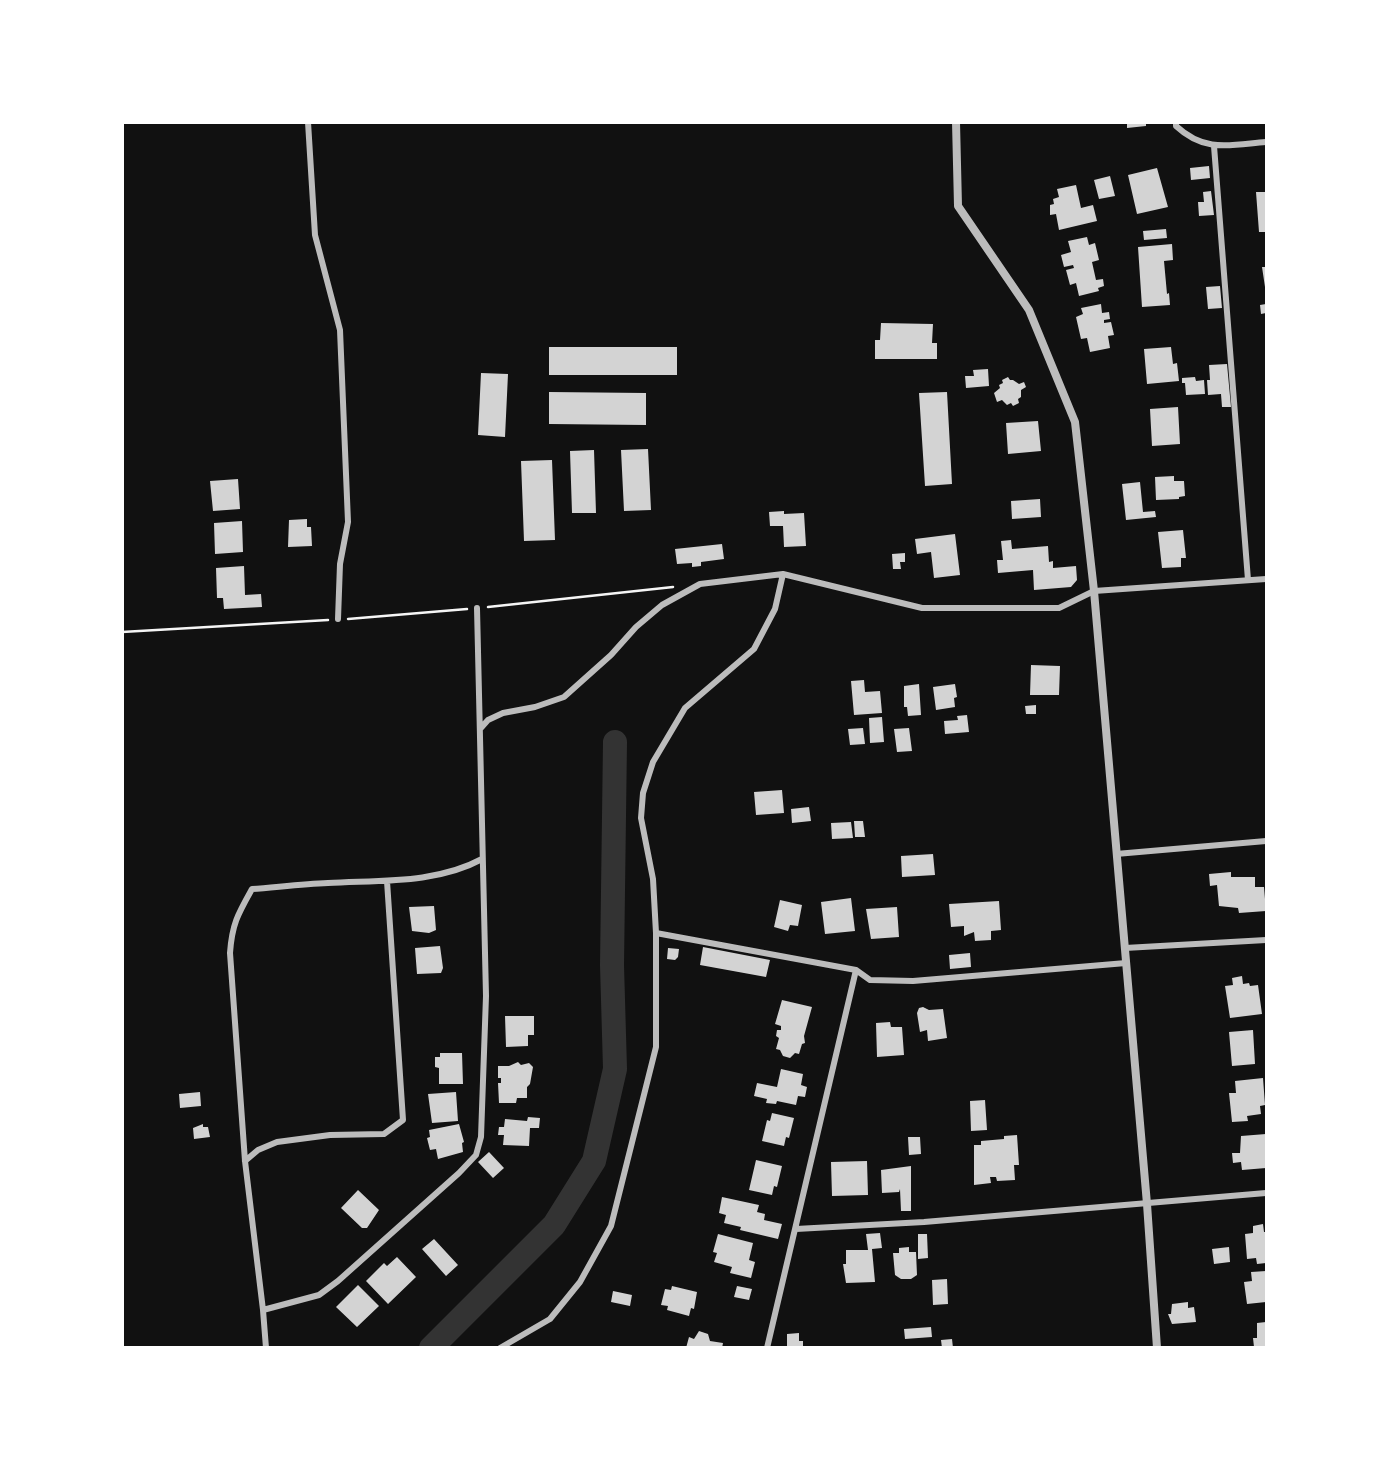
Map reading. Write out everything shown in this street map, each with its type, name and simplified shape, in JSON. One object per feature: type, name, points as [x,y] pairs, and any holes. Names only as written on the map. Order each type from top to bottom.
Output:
[{"type":"street","points":[[308,122],[315,235],[340,330],[348,522],[341,564],[338,620]]},
{"type":"street","points":[[956,122],[958,206],[1029,310],[1075,422],[1094,591],[1157,1348]]},
{"type":"street","points":[[1176,122],[1176,126],[1189,138],[1214,146],[1266,142]]},
{"type":"street","points":[[1214,146],[1248,580]]},
{"type":"street","points":[[499,1348],[550,1319],[580,1282],[611,1226],[656,1048],[656,933],[653,879],[641,818],[643,793],[653,762],[685,708],[754,649],[775,609],[783,574]]},
{"type":"street","points":[[480,730],[488,720],[503,713],[535,707],[564,697],[662,605],[700,584],[783,574],[922,608],[1059,608],[1094,591],[1266,579]]},
{"type":"street","points":[[263,1310],[319,1295],[338,1281],[476,1155],[481,1137],[486,996],[477,608]]},
{"type":"street","points":[[1116,854],[1266,841]]},
{"type":"street","points":[[266,1348],[245,1161],[230,953],[232,928],[252,889],[387,881],[449,873],[482,859]]},
{"type":"street","points":[[245,1161],[258,1150],[277,1142],[330,1135],[384,1134],[403,1120],[387,881]]},
{"type":"street","points":[[656,933],[856,970],[870,980],[913,981],[1126,963]]},
{"type":"street","points":[[1125,948],[1266,940]]},
{"type":"street","points":[[767,1348],[856,970]]},
{"type":"street","points":[[796,1228],[924,1222],[1266,1193]]},
{"type":"path","points":[[122,632],[338,620],[674,586]]},
{"type":"building","points":[[1127,122],[1146,122],[1146,126],[1127,128]]},
{"type":"building","points":[[1209,166],[1210,178],[1191,180],[1190,168]]},
{"type":"building","points":[[1157,168],[1168,207],[1137,214],[1128,175]]},
{"type":"building","points":[[1110,176],[1115,196],[1099,199],[1094,180]]},
{"type":"building","points":[[1076,185],[1081,208],[1093,205],[1097,221],[1059,230],[1056,214],[1050,215],[1050,205],[1054,204],[1053,199],[1059,197],[1057,189]]},
{"type":"building","points":[[1211,191],[1214,215],[1199,216],[1198,202],[1204,202],[1203,192]]},
{"type":"building","points":[[1256,192],[1266,192],[1266,232],[1259,232]]},
{"type":"building","points":[[1166,229],[1167,238],[1144,240],[1143,231]]},
{"type":"building","points":[[1087,237],[1089,245],[1095,243],[1099,260],[1092,262],[1096,280],[1103,279],[1104,286],[1098,288],[1099,291],[1079,296],[1076,283],[1070,285],[1066,270],[1074,268],[1073,265],[1064,267],[1061,255],[1071,252],[1068,241]]},
{"type":"building","points":[[1172,244],[1173,260],[1164,261],[1170,305],[1142,307],[1138,247]]},
{"type":"building","points":[[1262,267],[1266,267],[1266,287],[1265,287]]},
{"type":"building","points":[[1220,286],[1222,308],[1208,309],[1206,287]]},
{"type":"building","points":[[1101,304],[1102,313],[1109,312],[1110,319],[1104,320],[1104,323],[1111,322],[1114,335],[1108,336],[1110,348],[1090,352],[1087,338],[1081,339],[1076,317],[1083,314],[1081,308]]},
{"type":"building","points":[[1266,304],[1266,313],[1261,314],[1260,305]]},
{"type":"building","points":[[881,323],[933,324],[932,343],[937,343],[937,359],[875,359],[875,340],[880,340]]},
{"type":"building","points":[[549,347],[677,347],[677,375],[549,375]]},
{"type":"building","points":[[1171,347],[1173,364],[1177,363],[1179,381],[1147,384],[1144,349]]},
{"type":"building","points":[[1227,364],[1231,407],[1222,407],[1221,394],[1208,395],[1207,380],[1210,380],[1209,365]]},
{"type":"building","points":[[988,369],[989,386],[966,388],[965,376],[974,376],[973,370]]},
{"type":"building","points":[[481,373],[508,374],[505,437],[478,435]]},
{"type":"building","points":[[1008,377],[1019,384],[1024,382],[1026,387],[1021,390],[1019,403],[1013,406],[1002,400],[997,402],[994,393],[1000,388],[1002,380]]},
{"type":"building","points":[[1195,377],[1196,381],[1204,380],[1205,394],[1186,395],[1182,378]]},
{"type":"building","points":[[549,392],[646,393],[646,425],[549,424]]},
{"type":"building","points":[[947,392],[952,484],[925,486],[919,393]]},
{"type":"building","points":[[1178,407],[1180,444],[1152,446],[1150,409]]},
{"type":"building","points":[[1038,421],[1041,451],[1008,454],[1006,423]]},
{"type":"building","points":[[648,449],[651,510],[624,511],[621,450]]},
{"type":"building","points":[[594,450],[596,513],[572,513],[570,451]]},
{"type":"building","points":[[552,460],[555,540],[524,541],[521,461]]},
{"type":"building","points":[[1174,476],[1174,481],[1184,481],[1185,496],[1179,499],[1156,500],[1155,477]]},
{"type":"building","points":[[238,479],[240,509],[213,511],[210,481]]},
{"type":"building","points":[[1140,482],[1143,512],[1155,511],[1156,517],[1126,520],[1122,484]]},
{"type":"building","points":[[1040,499],[1041,517],[1012,519],[1011,501]]},
{"type":"building","points":[[784,511],[784,514],[804,513],[806,546],[784,547],[783,526],[770,526],[769,512]]},
{"type":"building","points":[[307,519],[307,527],[311,527],[312,546],[288,547],[289,520]]},
{"type":"building","points":[[242,521],[243,552],[215,554],[214,523]]},
{"type":"building","points":[[1183,530],[1186,558],[1181,558],[1181,567],[1162,568],[1158,532]]},
{"type":"building","points":[[955,534],[960,575],[934,578],[931,552],[917,554],[915,539]]},
{"type":"building","points":[[1011,540],[1012,549],[1048,546],[1049,562],[1053,561],[1053,568],[1076,566],[1077,580],[1071,587],[1034,590],[1033,570],[998,573],[997,560],[1003,560],[1001,541]]},
{"type":"building","points":[[722,544],[724,559],[701,562],[701,566],[692,567],[692,563],[677,564],[675,549]]},
{"type":"building","points":[[905,553],[905,562],[900,562],[901,569],[893,569],[892,554]]},
{"type":"building","points":[[244,566],[245,595],[261,594],[262,607],[224,609],[223,598],[217,598],[216,568]]},
{"type":"building","points":[[1031,665],[1060,666],[1059,695],[1030,695]]},
{"type":"building","points":[[864,680],[865,692],[880,691],[882,713],[854,715],[851,681]]},
{"type":"building","points":[[919,684],[921,715],[908,716],[907,707],[904,707],[904,686]]},
{"type":"building","points":[[955,684],[955,707],[936,710],[933,687]]},
{"type":"building","points":[[1036,705],[1036,714],[1026,714],[1025,706]]},
{"type":"building","points":[[967,715],[969,732],[945,734],[944,721],[958,720],[957,716]]},
{"type":"building","points":[[882,717],[884,742],[870,743],[869,718]]},
{"type":"building","points":[[863,728],[865,744],[850,745],[848,729]]},
{"type":"building","points":[[909,728],[912,751],[897,752],[894,729]]},
{"type":"building","points":[[782,790],[784,813],[756,815],[754,792]]},
{"type":"building","points":[[809,807],[811,821],[792,823],[791,809]]},
{"type":"building","points":[[854,821],[863,821],[865,837],[855,837]]},
{"type":"building","points":[[851,822],[853,838],[832,839],[831,823]]},
{"type":"building","points":[[933,854],[935,875],[902,877],[901,856]]},
{"type":"building","points":[[1231,872],[1231,877],[1255,877],[1255,887],[1264,887],[1266,911],[1239,913],[1238,908],[1219,906],[1217,885],[1210,886],[1209,874]]},
{"type":"building","points":[[851,898],[855,931],[825,934],[821,902]]},
{"type":"building","points":[[780,900],[802,905],[798,926],[790,925],[788,931],[774,927]]},
{"type":"building","points":[[999,901],[1001,930],[991,931],[991,940],[975,941],[974,932],[964,936],[964,926],[951,927],[949,904]]},
{"type":"building","points":[[434,906],[436,930],[429,933],[412,931],[409,907]]},
{"type":"building","points":[[897,907],[899,937],[871,939],[866,909]]},
{"type":"building","points":[[440,946],[443,968],[441,973],[417,974],[415,948]]},
{"type":"building","points":[[703,947],[770,960],[766,977],[700,965]]},
{"type":"building","points":[[668,948],[679,949],[675,960],[667,959]]},
{"type":"building","points":[[970,953],[971,967],[950,969],[949,955]]},
{"type":"building","points":[[1242,976],[1243,984],[1258,985],[1262,1014],[1230,1018],[1225,986],[1233,985],[1232,978]]},
{"type":"building","points":[[782,1000],[812,1007],[804,1036],[805,1043],[802,1044],[799,1054],[795,1053],[790,1058],[783,1056],[780,1050],[776,1049],[779,1038],[776,1036],[777,1030],[781,1030],[781,1026],[775,1024]]},
{"type":"building","points":[[919,1008],[929,1010],[943,1009],[947,1038],[928,1041],[927,1030],[920,1032],[917,1013]]},
{"type":"building","points":[[505,1016],[534,1016],[534,1035],[528,1035],[528,1046],[506,1047]]},
{"type":"building","points":[[890,1022],[891,1027],[902,1027],[904,1055],[877,1057],[876,1023]]},
{"type":"building","points":[[1253,1030],[1255,1064],[1232,1066],[1229,1032]]},
{"type":"building","points":[[440,1053],[462,1053],[463,1084],[439,1084],[439,1068],[435,1067],[435,1057],[440,1057]]},
{"type":"building","points":[[518,1062],[521,1065],[529,1063],[533,1067],[527,1098],[517,1098],[516,1103],[499,1103],[498,1083],[501,1083],[501,1078],[498,1078],[498,1066],[509,1066]]},
{"type":"building","points":[[781,1069],[803,1074],[801,1085],[807,1087],[805,1097],[798,1096],[796,1105],[777,1101],[776,1104],[766,1103],[767,1099],[754,1096],[757,1083],[777,1087]]},
{"type":"building","points":[[1263,1078],[1265,1105],[1260,1106],[1261,1114],[1247,1116],[1248,1121],[1232,1122],[1229,1093],[1236,1093],[1235,1081]]},
{"type":"building","points":[[200,1092],[201,1106],[180,1108],[179,1094]]},
{"type":"building","points":[[456,1092],[458,1121],[432,1123],[428,1094]]},
{"type":"building","points":[[985,1100],[987,1130],[971,1131],[970,1101]]},
{"type":"building","points":[[772,1113],[794,1118],[784,1146],[762,1141],[767,1120],[770,1121]]},
{"type":"building","points":[[528,1117],[540,1118],[539,1128],[530,1128],[529,1146],[503,1145],[504,1135],[498,1135],[499,1127],[504,1127],[505,1119],[527,1121]]},
{"type":"building","points":[[203,1124],[203,1127],[208,1127],[210,1137],[194,1139],[193,1128]]},
{"type":"building","points":[[459,1124],[464,1142],[463,1152],[438,1159],[436,1149],[430,1150],[427,1138],[430,1137],[429,1130]]},
{"type":"building","points":[[1266,1134],[1266,1168],[1242,1170],[1241,1162],[1233,1163],[1232,1153],[1240,1153],[1241,1136]]},
{"type":"building","points":[[1017,1135],[1019,1165],[1014,1165],[1015,1180],[997,1181],[996,1177],[990,1177],[991,1183],[974,1185],[974,1145],[981,1145],[981,1141]]},
{"type":"building","points":[[908,1137],[920,1137],[921,1154],[909,1155]]},
{"type":"building","points":[[489,1152],[504,1168],[493,1178],[478,1162]]},
{"type":"building","points":[[756,1160],[782,1166],[777,1187],[774,1186],[772,1195],[749,1190]]},
{"type":"building","points":[[867,1161],[868,1195],[832,1196],[831,1162]]},
{"type":"building","points":[[911,1166],[911,1211],[901,1211],[900,1189],[899,1192],[882,1193],[881,1170]]},
{"type":"building","points":[[358,1190],[379,1210],[367,1228],[362,1228],[341,1208]]},
{"type":"building","points":[[722,1197],[759,1205],[757,1212],[765,1214],[764,1220],[782,1224],[778,1239],[740,1230],[741,1227],[724,1223],[726,1215],[719,1213]]},
{"type":"building","points":[[1263,1224],[1266,1232],[1266,1263],[1257,1264],[1256,1258],[1247,1259],[1245,1234],[1253,1233],[1253,1226]]},
{"type":"building","points":[[880,1233],[882,1248],[872,1249],[875,1282],[846,1283],[843,1264],[846,1264],[846,1250],[868,1250],[866,1234]]},
{"type":"building","points":[[718,1234],[753,1243],[749,1260],[755,1262],[751,1278],[730,1273],[732,1267],[714,1262],[717,1253],[713,1252]]},
{"type":"building","points":[[918,1234],[927,1234],[928,1258],[918,1259]]},
{"type":"building","points":[[434,1239],[458,1265],[446,1276],[422,1249]]},
{"type":"building","points":[[909,1247],[909,1252],[916,1252],[917,1275],[911,1279],[901,1279],[895,1275],[893,1253],[899,1253],[899,1248]]},
{"type":"building","points":[[1229,1247],[1230,1262],[1214,1264],[1212,1249]]},
{"type":"building","points":[[397,1257],[416,1277],[388,1304],[366,1281],[384,1263],[387,1266]]},
{"type":"building","points":[[1266,1271],[1266,1302],[1247,1304],[1244,1282],[1252,1281],[1251,1272]]},
{"type":"building","points":[[947,1279],[948,1304],[933,1305],[932,1280]]},
{"type":"building","points":[[358,1285],[379,1306],[357,1327],[336,1307]]},
{"type":"building","points":[[672,1286],[697,1292],[694,1309],[691,1308],[689,1316],[667,1310],[668,1306],[661,1305],[665,1289],[671,1290]]},
{"type":"building","points":[[737,1286],[752,1289],[749,1300],[734,1297]]},
{"type":"building","points":[[613,1291],[632,1295],[630,1306],[611,1302]]},
{"type":"building","points":[[1188,1302],[1188,1308],[1194,1307],[1196,1322],[1172,1324],[1168,1314],[1171,1314],[1172,1304]]},
{"type":"building","points":[[1266,1322],[1266,1348],[1254,1347],[1253,1338],[1257,1338],[1257,1323]]},
{"type":"building","points":[[931,1327],[932,1337],[905,1339],[904,1329]]},
{"type":"building","points":[[699,1331],[708,1334],[710,1341],[723,1343],[722,1348],[686,1348],[689,1337],[694,1339]]},
{"type":"building","points":[[799,1333],[799,1341],[803,1341],[803,1346],[787,1347],[787,1334]]},
{"type":"building","points":[[952,1339],[953,1348],[942,1348],[941,1340]]},
{"type":"waterway","points":[[431,1348],[554,1225],[594,1161],[615,1069],[612,965],[615,742]]}]
